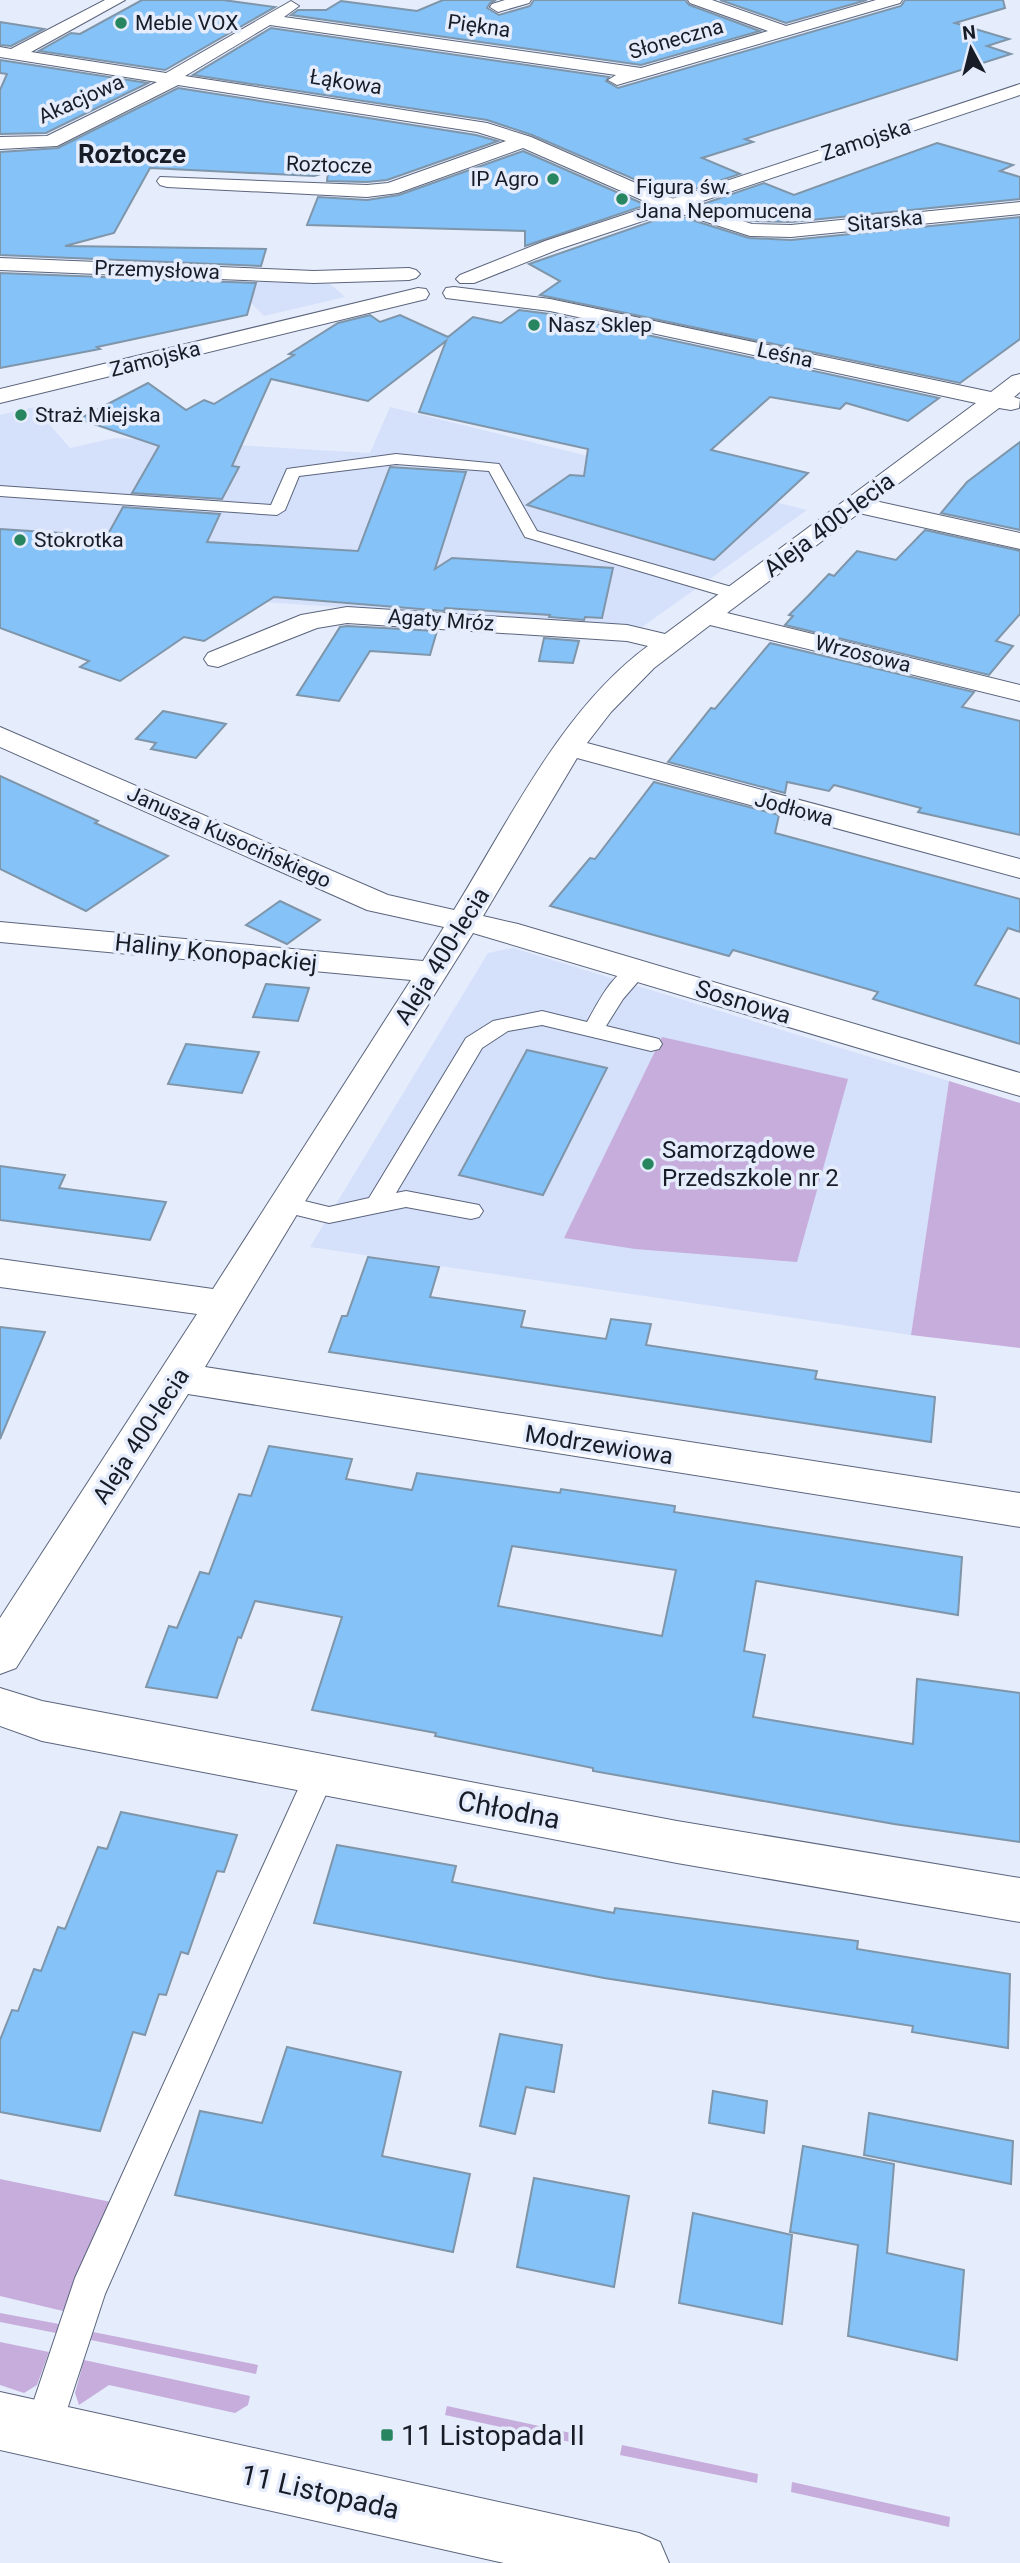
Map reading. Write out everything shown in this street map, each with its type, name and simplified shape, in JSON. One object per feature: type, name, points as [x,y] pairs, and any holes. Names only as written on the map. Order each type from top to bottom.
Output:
[{"type":"street","points":[[7,53],[117,0]]},
{"type":"street","name":"Akacjowa","points":[[0,143],[50,142],[173,78],[302,0]]},
{"type":"street","points":[[498,7],[523,0]]},
{"type":"street","points":[[696,0],[787,32]]},
{"type":"street","name":"Słoneczna","points":[[601,86],[894,0]]},
{"type":"street","name":"Piękna","points":[[268,20],[642,73]]},
{"type":"street","name":"Łąkowa","points":[[7,53],[481,127],[524,141],[671,204]]},
{"type":"street","name":"Zamojska","points":[[0,396],[310,318],[417,280],[552,245],[1020,89]]},
{"type":"street","name":"Roztocze","points":[[167,181],[367,191],[391,189],[524,141]]},
{"type":"street","name":"Sitarska","points":[[671,204],[735,227],[768,232],[1020,208]]},
{"type":"street","name":"Zamojska","points":[[463,285],[552,245]]},
{"type":"street","name":"Przemysłowa","points":[[0,264],[417,280]]},
{"type":"street","points":[[417,280],[463,285]]},
{"type":"street","points":[[417,280],[463,285]]},
{"type":"street","name":"Leśna","points":[[463,285],[1008,402]]},
{"type":"street","name":"Aleja 400-lecia","points":[[0,1655],[433,972],[569,747],[626,679],[670,643],[857,505],[1008,402],[1020,381]]},
{"type":"street","points":[[857,505],[1020,541]]},
{"type":"street","name":"Agaty Mróz","points":[[218,659],[312,621],[347,615],[627,633],[670,643]]},
{"type":"street","name":"Wrzosowa","points":[[706,616],[1020,693]]},
{"type":"street","name":"Janusza Kusocińskiego","points":[[0,736],[378,903],[464,922]]},
{"type":"street","name":"Jodłowa","points":[[569,747],[1020,869]]},
{"type":"street","name":"Sosnowa","points":[[464,922],[507,931],[1020,1085]]},
{"type":"street","name":"Haliny Konopackiej","points":[[0,932],[433,972]]},
{"type":"street","points":[[0,1273],[223,1304]]},
{"type":"street","name":"Modrzewiowa","points":[[178,1378],[1020,1510]]},
{"type":"street","name":"Chłodna","points":[[0,1707],[43,1721],[677,1842],[1020,1900]]},
{"type":"street","name":"11 Listopada","points":[[21,2425],[639,2563]]},
{"type":"lane","points":[[0,491],[277,510],[293,472],[397,459],[494,467],[531,534],[736,594]]},
{"type":"lane","points":[[593,1030],[614,995],[637,970]]},
{"type":"lane","points":[[377,1204],[474,1043],[501,1026],[542,1018],[651,1044]]},
{"type":"lane","points":[[284,1204],[329,1215],[407,1199],[471,1211]]},
{"type":"lane","points":[[21,2425],[89,2291],[320,1774]]},
{"type":"shaded area","points":[[229,281],[330,284],[345,297],[264,316]]},
{"type":"shaded area","points":[[34,407],[70,448],[115,438],[370,453],[390,407],[807,510],[642,627],[0,585],[0,415]]},
{"type":"shaded area","name":"Samorządowe Przedszkole nr 2","points":[[513,948],[949,1081],[911,1335],[310,1247],[488,953]]},
{"type":"shaded area","points":[[662,1037],[848,1079],[797,1262],[635,1249],[564,1238]]},
{"type":"shaded area","points":[[949,1081],[1020,1103],[1020,1348],[911,1335]]},
{"type":"shaded area","points":[[0,2179],[111,2202],[63,2311],[0,2296]]},
{"type":"shaded area","points":[[0,2313],[59,2324],[56,2333],[0,2322]]},
{"type":"shaded area","points":[[93,2332],[258,2365],[256,2374],[91,2340]]},
{"type":"shaded area","points":[[0,2342],[49,2352],[37,2385],[24,2393],[0,2385]]},
{"type":"shaded area","points":[[84,2360],[250,2396],[248,2405],[235,2413],[109,2385],[79,2405],[75,2393]]},
{"type":"shaded area","points":[[447,2406],[585,2436],[584,2445],[445,2415]]},
{"type":"shaded area","points":[[622,2445],[758,2474],[757,2483],[620,2455]]},
{"type":"shaded area","points":[[792,2482],[950,2517],[949,2527],[791,2492]]},
{"type":"building","points":[[142,0],[223,0],[275,7],[165,70],[39,51],[71,33],[80,34]]},
{"type":"building","points":[[443,0],[496,0],[487,8],[499,15],[530,6],[534,0],[685,0],[689,5],[760,31],[641,65],[291,15],[298,10],[326,10],[341,1],[417,11]]},
{"type":"building","points":[[720,0],[867,0],[786,23]]},
{"type":"building","points":[[905,0],[1003,0],[1005,8],[955,23],[1009,39],[987,46],[1011,54],[745,139],[753,142],[702,158],[740,174],[673,196],[532,135],[487,120],[193,75],[271,28],[609,77],[606,81],[618,88],[901,6]]},
{"type":"building","points":[[0,22],[44,29],[11,46],[0,45]]},
{"type":"building","points":[[0,60],[148,83],[46,133],[0,134],[0,90],[7,74],[0,73]]},
{"type":"building","points":[[178,88],[476,135],[498,141],[387,180],[367,182],[327,181],[328,172],[314,176],[150,168],[114,233],[65,246],[266,249],[261,266],[0,255],[0,152],[58,148]]},
{"type":"building","points":[[937,143],[1013,165],[1000,171],[1020,177],[1020,199],[791,222],[752,221],[700,205],[764,183],[794,195]]},
{"type":"building","points":[[523,151],[646,205],[525,246],[525,231],[307,225],[318,197],[367,200],[399,195]]},
{"type":"building","points":[[673,214],[749,238],[791,240],[1020,217],[1020,339],[960,383],[540,295],[560,281],[529,264]]},
{"type":"building","points":[[0,273],[256,283],[247,315],[97,347],[100,349],[0,368]]},
{"type":"building","points":[[519,310],[550,314],[939,398],[908,421],[846,403],[840,409],[770,397],[711,450],[808,473],[714,560],[527,505],[570,475],[584,476],[588,449],[419,412],[446,341],[368,401],[271,379],[232,466],[239,467],[222,499],[132,493],[159,446],[79,419],[148,383],[186,410],[204,400],[214,404],[294,355],[289,354],[338,323],[370,315],[380,322],[400,315],[448,337],[473,317],[501,323]]},
{"type":"building","points":[[1020,442],[1020,530],[941,513],[967,482]]},
{"type":"building","points":[[390,467],[466,472],[435,569],[452,558],[613,568],[602,618],[585,617],[584,620],[549,617],[550,615],[445,608],[444,611],[274,597],[204,641],[184,637],[120,681],[80,667],[89,661],[0,628],[0,529],[107,536],[123,507],[220,514],[207,542],[358,551]]},
{"type":"building","points":[[925,530],[1020,551],[1020,614],[996,641],[1013,646],[989,675],[785,625],[793,616],[789,615],[829,574],[834,576],[857,551],[896,560]]},
{"type":"building","points":[[340,627],[437,631],[430,655],[370,651],[339,701],[297,695]]},
{"type":"building","points":[[544,638],[579,641],[573,663],[539,661]]},
{"type":"building","points":[[770,643],[974,692],[962,707],[1020,721],[1020,835],[918,812],[921,808],[834,785],[829,791],[787,782],[785,793],[668,762],[711,708],[715,709]]},
{"type":"building","points":[[163,711],[226,724],[196,758],[151,749],[156,743],[136,739]]},
{"type":"building","points":[[0,776],[168,856],[86,911],[0,869]]},
{"type":"building","points":[[654,782],[779,815],[775,833],[1020,899],[1020,932],[1008,928],[975,985],[1020,999],[1020,1044],[873,999],[878,992],[733,950],[729,956],[550,906],[590,858],[595,859]]},
{"type":"building","points":[[280,901],[320,920],[287,944],[246,925]]},
{"type":"building","points":[[266,984],[309,988],[298,1021],[253,1017]]},
{"type":"building","points":[[186,1044],[259,1052],[242,1093],[168,1084]]},
{"type":"building","points":[[527,1050],[607,1068],[543,1195],[459,1175]]},
{"type":"building","points":[[0,1166],[65,1175],[59,1188],[166,1202],[150,1240],[0,1220]]},
{"type":"building","points":[[368,1257],[439,1267],[430,1297],[525,1311],[521,1327],[606,1339],[611,1319],[651,1324],[646,1345],[817,1371],[815,1379],[935,1397],[931,1442],[329,1352],[342,1316],[347,1316]]},
{"type":"building","points":[[0,1327],[45,1332],[0,1439]]},
{"type":"building","points":[[269,1446],[352,1459],[346,1479],[412,1490],[417,1473],[560,1493],[561,1489],[675,1506],[674,1512],[962,1557],[958,1615],[756,1581],[744,1651],[765,1655],[753,1717],[913,1744],[917,1679],[1020,1693],[1020,1842],[894,1824],[593,1771],[593,1768],[435,1736],[436,1733],[312,1710],[342,1617],[255,1601],[241,1638],[238,1637],[217,1698],[146,1687],[169,1626],[177,1628],[200,1572],[209,1574],[239,1494],[251,1496]],"holes":[[[512,1546],[676,1570],[662,1636],[498,1606]]]},
{"type":"building","points":[[121,1812],[237,1835],[224,1872],[217,1871],[188,1954],[181,1952],[166,1995],[159,1994],[145,2035],[133,2032],[100,2131],[0,2112],[0,2040],[12,2010],[18,2011],[34,1969],[41,1971],[58,1927],[65,1929],[98,1847],[107,1849]]},
{"type":"building","points":[[337,1845],[456,1866],[452,1882],[614,1913],[615,1908],[858,1941],[857,1949],[1010,1974],[1008,2048],[912,2032],[913,2026],[604,1978],[314,1923]]},
{"type":"building","points":[[500,2034],[562,2045],[554,2092],[526,2087],[515,2134],[480,2126]]},
{"type":"building","points":[[287,2047],[401,2072],[382,2156],[470,2174],[453,2252],[175,2195],[200,2111],[262,2123]]},
{"type":"building","points":[[713,2091],[767,2101],[764,2133],[709,2123]]},
{"type":"building","points":[[869,2113],[1013,2141],[1011,2184],[864,2155]]},
{"type":"building","points":[[803,2146],[894,2164],[887,2253],[964,2270],[957,2360],[848,2336],[858,2245],[790,2232]]},
{"type":"building","points":[[534,2178],[629,2196],[614,2287],[517,2267]]},
{"type":"building","points":[[693,2213],[792,2235],[782,2324],[679,2303]]},
{"type":"place","name":"Meble VOX","points":[[121,23]]},
{"type":"place","name":"IP Agro","points":[[553,179]]},
{"type":"place","name":"Figura św. Jana Nepomucena","points":[[622,199]]},
{"type":"place","name":"Nasz Sklep","points":[[534,325]]},
{"type":"place","name":"Straż Miejska","points":[[21,415]]},
{"type":"place","name":"Stokrotka","points":[[20,540]]},
{"type":"place","name":"Samorządowe Przedszkole nr 2","points":[[648,1164]]},
{"type":"place","name":"11 Listopada II","points":[[387,2435]]},
{"type":"district","name":"Roztocze","points":[[132,154]]}]
